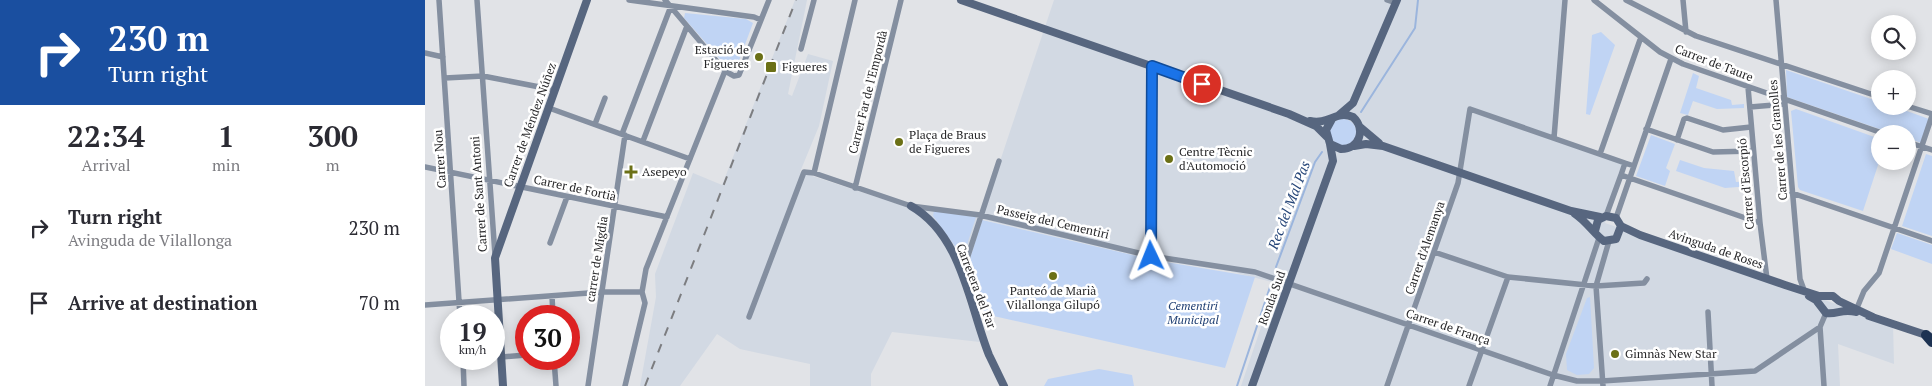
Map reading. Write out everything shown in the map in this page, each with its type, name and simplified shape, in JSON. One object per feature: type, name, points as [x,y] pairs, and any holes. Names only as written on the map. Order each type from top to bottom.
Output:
[{"type":"main road","name":"Carrer de Méndez Núñez","points":[[495,258],[587,0]]},
{"type":"main road","points":[[961,0],[1306,120],[1323,123],[1339,115],[1353,103],[1397,2]]},
{"type":"main road","points":[[1353,103],[1359,139],[1354,146]]},
{"type":"main road","points":[[1339,115],[1348,115],[1367,135],[1383,146]]},
{"type":"main road","points":[[1329,141],[1327,126],[1331,119]]},
{"type":"main road","points":[[1306,120],[1316,126],[1337,148],[1346,149],[1366,144],[1383,146],[1571,211],[1616,218],[1621,226],[1619,235],[1609,241],[1597,235],[1587,222],[1571,211]]},
{"type":"main road","name":"Ronda Sud","points":[[1329,141],[1333,161]]},
{"type":"main road","name":"Ronda Sud","points":[[1252,386],[1333,161],[1346,149]]},
{"type":"main road","name":"Carretera del Far","points":[[911,206],[928,219],[951,248],[962,274],[989,355],[1004,386]]},
{"type":"main road","points":[[1597,235],[1596,224],[1603,217]]},
{"type":"main road","name":"Avinguda de Roses","points":[[1621,226],[1767,279],[1789,285]]},
{"type":"main road","name":"Avinguda de Roses","points":[[1619,235],[1640,234]]},
{"type":"main road","name":"Carrer de Sant Antoni","points":[[495,258],[498,305]]},
{"type":"main road","points":[[1789,285],[1821,304],[1826,313],[1847,310],[1873,316]]},
{"type":"main road","points":[[1789,285],[1819,296],[1835,296],[1839,301],[1873,316],[1931,337]]},
{"type":"main road","points":[[1821,304],[1823,299],[1829,296]]},
{"type":"main road","points":[[1837,312],[1839,301]]},
{"type":"main road","name":"Carrer de Sant Antoni","points":[[502,370],[503,386]]},
{"type":"street","name":"Carrer Nou","points":[[439,0],[459,303]]},
{"type":"street","name":"Carrer de Sant Antoni","points":[[477,0],[495,258]]},
{"type":"street","points":[[629,0],[754,17],[761,20]]},
{"type":"street","points":[[665,0],[725,72],[735,76],[739,75],[769,0]]},
{"type":"street","points":[[801,49],[814,0]]},
{"type":"street","points":[[749,317],[803,172],[814,172],[855,0]]},
{"type":"street","name":"Carrer Far de l'Empordà","points":[[855,188],[901,0]]},
{"type":"street","points":[[1387,0],[1397,2]]},
{"type":"street","points":[[1565,0],[1554,138],[1634,166]]},
{"type":"street","name":"Carrer de Taure","points":[[1594,0],[1671,59],[1785,102],[1871,130]]},
{"type":"street","points":[[1626,0],[1686,32],[1871,94]]},
{"type":"street","points":[[1683,0],[1686,32]]},
{"type":"street","name":"Carrer de les Granolles","points":[[1776,0],[1800,279],[1804,290]]},
{"type":"street","name":"carrer de Migdia","points":[[588,386],[624,134],[671,6]]},
{"type":"street","points":[[643,142],[687,26]]},
{"type":"street","points":[[1600,154],[1641,37]]},
{"type":"street","points":[[425,53],[443,57]]},
{"type":"street","points":[[1616,218],[1671,59]]},
{"type":"street","points":[[1151,256],[1152,66]]},
{"type":"street","points":[[625,386],[645,303],[642,292],[646,269],[725,72]]},
{"type":"street","points":[[445,78],[483,76],[555,90]]},
{"type":"street","name":"Carrer d'Escorpió","points":[[1748,88],[1767,279]]},
{"type":"street","points":[[595,124],[605,98]]},
{"type":"street","points":[[1750,107],[1785,102]]},
{"type":"street","points":[[549,108],[690,159]]},
{"type":"street","name":"Carrer d'Alemanya","points":[[1387,386],[1460,172],[1470,109],[1554,138]]},
{"type":"street","points":[[1857,308],[1864,291],[1879,273],[1932,115],[1916,109]]},
{"type":"street","points":[[1677,140],[1684,119],[1687,118],[1723,130],[1751,127]]},
{"type":"street","points":[[1646,129],[1713,152],[1753,151]]},
{"type":"street","points":[[1916,145],[1932,150]]},
{"type":"street","points":[[962,274],[999,161]]},
{"type":"street","points":[[1603,217],[1625,163]]},
{"type":"street","name":"Carrer de Fortià","points":[[425,167],[667,217]]},
{"type":"street","name":"Passeig del Cementiri","points":[[814,172],[855,188],[911,206],[980,215],[1151,256],[1255,272],[1289,282]]},
{"type":"street","points":[[1621,175],[1760,223]]},
{"type":"street","points":[[1792,194],[1932,241]]},
{"type":"street","points":[[550,243],[567,197]]},
{"type":"street","points":[[928,219],[931,212],[936,209]]},
{"type":"street","points":[[1549,386],[1582,292],[1582,284],[1597,235]]},
{"type":"street","points":[[493,237],[502,237]]},
{"type":"street","points":[[1603,384],[1596,286],[1609,241]]},
{"type":"street","points":[[1434,252],[1508,277],[1596,286],[1644,284],[1647,279]]},
{"type":"street","points":[[1469,386],[1508,277]]},
{"type":"street","points":[[1789,285],[1800,279]]},
{"type":"street","name":"Carrer de França","points":[[1289,282],[1553,375],[1603,384],[1755,371],[1820,327]]},
{"type":"street","points":[[425,301],[425,305],[602,292],[642,292]]},
{"type":"street","points":[[552,296],[552,305]]},
{"type":"street","points":[[1708,312],[1712,386]]},
{"type":"street","points":[[1824,386],[1820,327],[1826,313]]},
{"type":"street","points":[[463,370],[464,386]]},
{"type":"street","points":[[555,370],[556,386]]},
{"type":"shaded area","points":[[795,0],[807,0],[788,94],[792,96],[808,54],[833,61],[819,126],[800,172],[907,207],[981,218],[1054,0],[1565,0],[1555,138],[1625,163],[1605,223],[1893,324],[1894,364],[1838,344],[1840,386],[1241,386],[1276,283],[1229,271],[1154,260],[981,219],[961,283],[980,342],[892,332],[871,374],[871,386],[810,386],[810,364],[740,349],[717,334],[680,386],[640,386],[656,297],[655,274],[693,173],[722,185]]},
{"type":"green space","points":[[685,13],[746,19],[753,23],[737,66],[732,70],[727,67],[684,18]]},
{"type":"green space","points":[[1601,32],[1615,45],[1590,115],[1586,114],[1592,35]]},
{"type":"green space","points":[[1786,70],[1871,99],[1871,115],[1916,114],[1929,119],[1921,143],[1916,141],[1916,125],[1871,126],[1787,97]]},
{"type":"green space","points":[[1693,73],[1699,76],[1696,88],[1731,100],[1732,105],[1744,104],[1744,108],[1717,109],[1693,101],[1688,115],[1680,113]]},
{"type":"green space","points":[[1796,109],[1871,136],[1871,170],[1876,170],[1863,211],[1800,190],[1798,187],[1791,111]]},
{"type":"green space","points":[[1343,119],[1352,123],[1356,132],[1352,141],[1343,145],[1334,141],[1330,132],[1334,123]]},
{"type":"green space","points":[[1651,135],[1675,144],[1666,168],[1670,171],[1665,186],[1636,176]]},
{"type":"green space","points":[[1926,154],[1932,156],[1932,236],[1902,226]]},
{"type":"green space","points":[[1680,160],[1704,168],[1734,171],[1736,182],[1751,181],[1751,186],[1725,188],[1676,171]]},
{"type":"green space","points":[[934,211],[976,217],[963,257],[933,216]]},
{"type":"green space","name":"Cementiri Municipal","points":[[982,220],[1154,260],[1255,277],[1225,368],[980,313],[966,271]]},
{"type":"green space","points":[[1897,233],[1932,245],[1932,264],[1891,249]]},
{"type":"green space","points":[[1590,297],[1594,368],[1589,374],[1577,375],[1567,370],[1566,354],[1587,298]]},
{"type":"green space","points":[[1099,369],[1132,375],[1134,386],[1044,386],[1048,379]]},
{"type":"waterway","name":"Rec del Mal Pas","points":[[1361,112],[1415,28],[1418,0]]},
{"type":"waterway","name":"Rec del Mal Pas","points":[[1276,267],[1315,162],[1322,152]]},
{"type":"waterway","name":"Rec del Mal Pas","points":[[1237,386],[1270,287]]},
{"type":"railway","points":[[645,386],[796,0]]},
{"type":"place","name":"Estació de Figueres","points":[[759,57]]},
{"type":"place","name":"Figueres","points":[[771,67]]},
{"type":"place","name":"Plaça de Braus de Figueres","points":[[899,142]]},
{"type":"place","name":"Centre Tècnic d'Automoció","points":[[1169,159]]},
{"type":"place","name":"Asepeyo","points":[[631,172]]},
{"type":"place","name":"Panteó de Marià Vilallonga Gilupó","points":[[1053,276]]},
{"type":"place","name":"Gimnàs New Star","points":[[1615,354]]},
{"type":"route","points":[[1151,256],[1152,66],[1202,84]]}]
